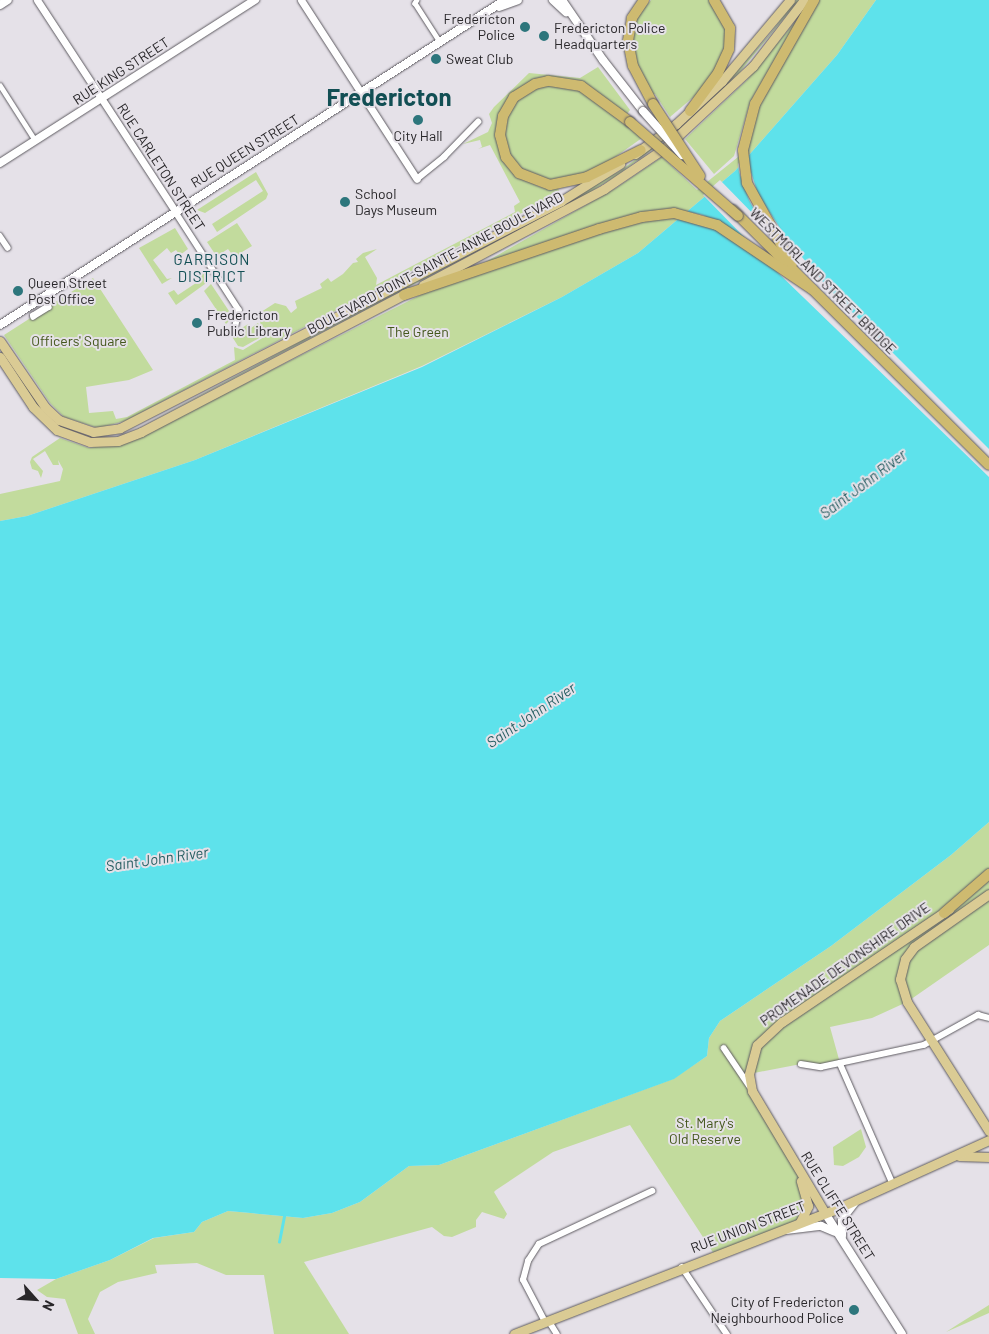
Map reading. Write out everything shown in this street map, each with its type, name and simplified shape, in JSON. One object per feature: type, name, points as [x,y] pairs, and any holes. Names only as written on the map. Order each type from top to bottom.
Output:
[{"type":"highway","points":[[644,0],[632,18],[628,41],[633,66],[653,104],[700,176]]},
{"type":"highway","points":[[690,111],[718,73],[729,49],[730,28],[714,0]]},
{"type":"highway","points":[[797,274],[754,199],[743,166],[748,120],[814,0]]},
{"type":"highway","points":[[641,150],[586,177],[550,185],[519,173],[502,146],[500,126],[508,106],[523,90],[548,81],[582,86],[630,122],[738,216]]},
{"type":"highway","name":"WESTMORLAND STREET BRIDGE","points":[[700,176],[989,465]]},
{"type":"highway","points":[[404,295],[599,230],[659,214],[690,215],[717,226],[812,289]]},
{"type":"highway","points":[[944,913],[989,874]]},
{"type":"main road","points":[[0,5],[8,0]]},
{"type":"main road","name":"RUE KING STREET","points":[[0,163],[255,0]]},
{"type":"main road","name":"RUE QUEEN STREET","points":[[0,325],[505,0]]},
{"type":"main road","points":[[494,7],[518,0]]},
{"type":"main road","points":[[553,0],[576,21]]},
{"type":"main road","points":[[562,0],[576,21]]},
{"type":"main road","name":"BOULEVARD POINT-SAINTE-ANNE BOULEVARD","points":[[0,341],[45,407],[59,420],[79,430],[93,432],[120,428],[561,200],[641,150],[690,111],[740,63],[790,0]]},
{"type":"main road","name":"BOULEVARD POINT-SAINTE-ANNE BOULEVARD","points":[[0,356],[32,407],[57,430],[90,442],[118,441],[142,432],[604,189],[666,147],[753,66],[804,0]]},
{"type":"main road","name":"WESTMORLAND STREET BRIDGE","points":[[576,21],[643,111],[700,176]]},
{"type":"main road","name":"PROMENADE DEVONSHIRE DRIVE","points":[[752,1091],[749,1074],[751,1060],[767,1032],[944,913],[989,879]]},
{"type":"main road","name":"PROMENADE DEVONSHIRE DRIVE","points":[[989,894],[914,947],[905,959],[900,979],[902,990],[989,1131]]},
{"type":"main road","name":"RUE CLIFFE STREET","points":[[752,1091],[825,1213],[843,1238],[902,1334]]},
{"type":"main road","name":"RUE UNION STREET","points":[[514,1334],[858,1200],[989,1140]]},
{"type":"main road","points":[[956,1156],[989,1157]]},
{"type":"main road","points":[[797,1166],[808,1206],[800,1222]]},
{"type":"main road","points":[[843,1238],[842,1219],[858,1200]]},
{"type":"main road","points":[[776,1231],[828,1227],[843,1238]]},
{"type":"street","name":"RUE CARLETON STREET","points":[[37,0],[239,310],[236,326]]},
{"type":"street","points":[[301,0],[416,180],[444,157],[478,122]]},
{"type":"street","points":[[417,0],[415,3],[440,42]]},
{"type":"street","points":[[0,85],[35,140]]},
{"type":"street","points":[[0,236],[8,248]]},
{"type":"street","points":[[801,1064],[821,1066],[924,1046],[986,1016]]},
{"type":"street","points":[[724,1048],[752,1091]]},
{"type":"street","points":[[840,1063],[893,1184]]},
{"type":"street","points":[[558,1334],[547,1321],[523,1280],[528,1261],[539,1244],[652,1191]]},
{"type":"street","points":[[682,1267],[727,1334]]},
{"type":"green space","points":[[651,0],[709,0],[725,25],[726,47],[715,71],[697,94],[670,117],[655,94],[652,95],[635,61],[631,42],[637,17]]},
{"type":"green space","points":[[796,0],[799,0],[739,73],[679,130],[616,176],[587,194],[140,427],[620,171],[677,128],[720,90],[770,34]]},
{"type":"green space","name":"The Green","points":[[819,0],[876,0],[837,55],[735,171],[638,253],[562,297],[422,366],[195,460],[27,516],[0,521],[0,494],[60,481],[63,469],[58,460],[59,465],[53,465],[45,451],[33,459],[43,471],[41,478],[38,471],[32,469],[30,462],[32,457],[60,438],[89,448],[131,441],[482,264],[616,188],[662,157],[697,190],[743,153],[759,107]]},
{"type":"green space","points":[[799,17],[750,102],[734,156],[714,174],[685,139],[747,80]]},
{"type":"green space","name":"Officers' Square","points":[[598,67],[630,110],[627,114],[585,84],[551,77],[528,83],[496,136],[503,160],[519,177],[540,187],[558,188],[560,193],[125,421],[98,428],[64,417],[50,403],[4,335],[93,278],[153,370],[129,380],[86,387],[89,413],[113,411],[116,419],[127,417],[235,360],[234,347],[243,350],[264,337],[258,314],[275,303],[286,306],[291,313],[297,308],[295,301],[322,288],[320,284],[328,278],[331,282],[343,274],[353,263],[358,262],[356,259],[363,253],[377,249],[365,257],[377,278],[376,285],[515,212],[514,206],[520,202],[490,145],[478,149],[482,147],[480,140],[463,144],[488,132],[492,123],[489,114],[529,73],[580,78]]},
{"type":"green space","points":[[541,86],[568,86],[583,92],[642,138],[601,167],[570,179],[546,180],[524,171],[508,153],[504,134],[508,113],[521,96]]},
{"type":"green space","points":[[256,172],[268,194],[266,199],[217,232],[212,224],[263,191],[256,180],[205,213],[197,210]]},
{"type":"green space","points":[[237,223],[252,246],[242,252],[245,257],[237,261],[228,249],[217,256],[225,269],[207,242]]},
{"type":"green space","points":[[175,228],[188,249],[180,255],[176,250],[171,253],[167,248],[153,260],[167,279],[172,278],[162,284],[139,248]]},
{"type":"green space","points":[[203,271],[209,281],[176,305],[168,293],[174,290],[178,295],[199,281],[197,276]]},
{"type":"green space","points":[[211,284],[233,317],[226,324],[204,291]]},
{"type":"green space","points":[[258,323],[263,333],[261,337],[243,347],[238,346],[231,335],[248,324],[251,328]]},
{"type":"green space","name":"St. Mary's Old Reserve","points":[[989,822],[989,945],[907,1002],[872,1018],[830,1027],[840,1063],[821,1067],[801,1064],[749,1074],[752,1091],[797,1166],[806,1196],[800,1222],[714,1254],[630,1125],[553,1152],[496,1190],[494,1192],[507,1214],[504,1219],[482,1212],[476,1220],[476,1227],[452,1237],[444,1236],[432,1227],[304,1262],[349,1334],[274,1334],[264,1275],[226,1275],[197,1263],[155,1265],[157,1273],[118,1282],[100,1292],[88,1319],[95,1334],[78,1334],[65,1299],[47,1297],[37,1290],[56,1279],[110,1260],[154,1238],[194,1232],[202,1222],[228,1211],[303,1218],[332,1213],[360,1202],[409,1166],[439,1165],[673,1079],[707,1056],[709,1038],[720,1021],[831,946],[951,855]]},
{"type":"green space","points":[[861,1129],[866,1147],[859,1157],[843,1166],[834,1165],[833,1147]]},
{"type":"green space","points":[[989,1305],[989,1313],[946,1332],[960,1323]]},
{"type":"water","name":"Saint John River","points":[[876,0],[989,0],[989,822],[951,855],[831,946],[720,1021],[709,1038],[707,1056],[674,1079],[439,1165],[409,1166],[360,1202],[332,1213],[303,1218],[228,1211],[202,1222],[194,1232],[153,1238],[110,1260],[56,1279],[0,1278],[0,521],[27,516],[195,460],[422,367],[562,297],[638,253],[735,171],[837,55]]},
{"type":"pier","points":[[748,153],[750,169],[758,194],[787,239],[827,287],[989,449],[989,477],[773,268],[714,228],[676,218],[685,211],[703,215],[745,238],[703,195],[720,180],[761,222],[749,200],[739,172],[738,164]]},
{"type":"waterway","points":[[279,1242],[284,1216]]},
{"type":"place","name":"Fredericton Police","points":[[525,27]]},
{"type":"place","name":"Fredericton Police Headquarters","points":[[544,36]]},
{"type":"place","name":"Sweat Club","points":[[436,59]]},
{"type":"place","name":"City Hall","points":[[418,120]]},
{"type":"place","name":"School Days Museum","points":[[345,202]]},
{"type":"place","name":"Queen Street Post Office","points":[[18,291]]},
{"type":"place","name":"Fredericton Public Library","points":[[197,323]]},
{"type":"place","name":"City of Fredericton Neighbourhood Police","points":[[854,1310]]},
{"type":"district","name":"Fredericton","points":[[389,97]]},
{"type":"district","name":"GARRISON DISTRICT","points":[[212,268]]}]
